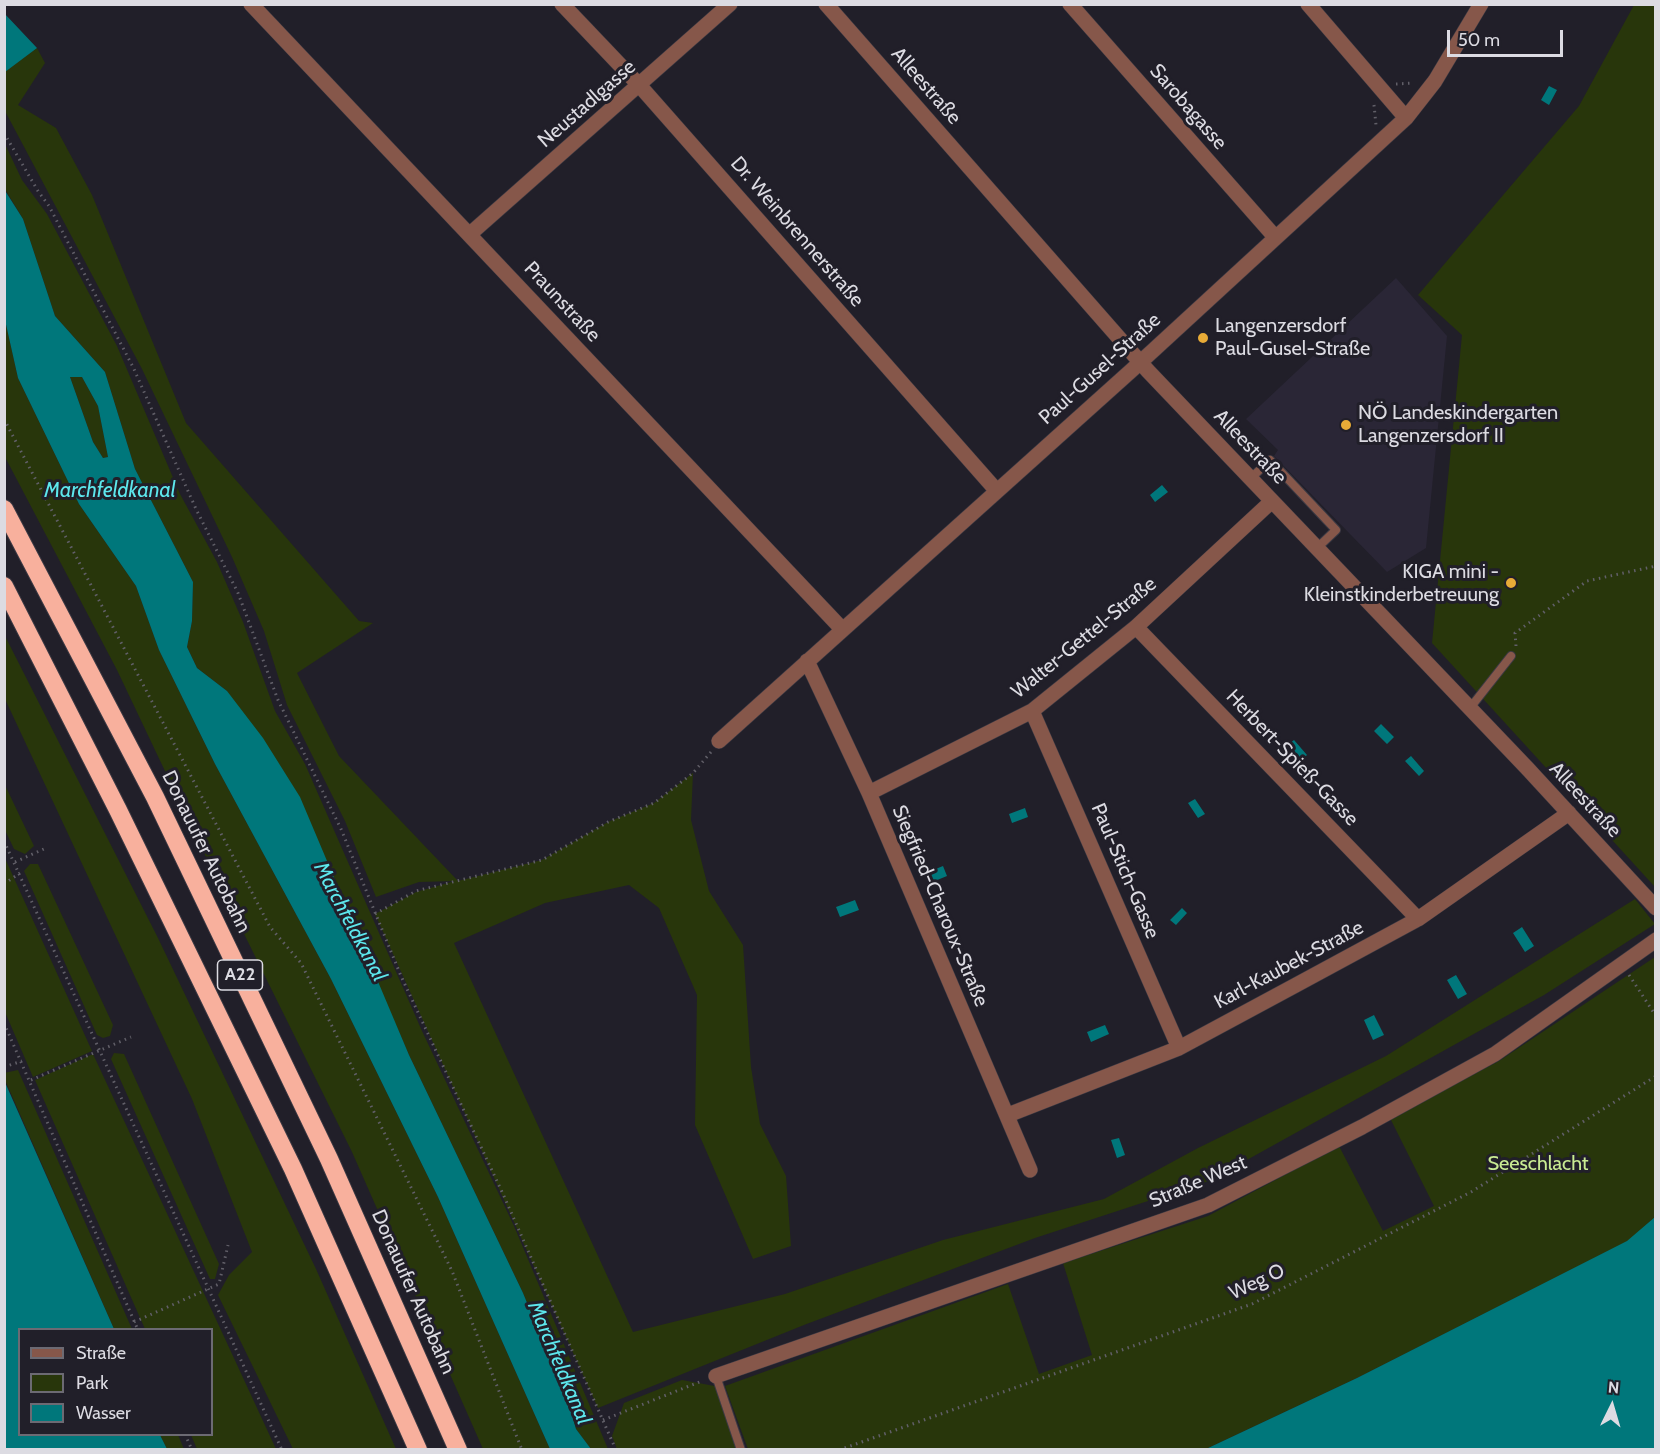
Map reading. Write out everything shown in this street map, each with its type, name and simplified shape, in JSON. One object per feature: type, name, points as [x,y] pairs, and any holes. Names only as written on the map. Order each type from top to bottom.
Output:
[{"type":"highway","name":"Donauufer Autobahn","points":[[4,509],[165,819],[329,1159],[458,1449]]},
{"type":"highway","name":"A22","points":[[4,586],[118,810],[293,1169],[418,1449]]},
{"type":"street","name":"Praunstraße","points":[[251,4],[842,629]]},
{"type":"street","name":"Dr. Weinbrennerstraße","points":[[562,4],[640,86],[996,490]]},
{"type":"street","name":"Neustadlgasse","points":[[470,234],[730,4]]},
{"type":"street","name":"Alleestraße","points":[[826,4],[1140,362],[1470,708],[1656,908]]},
{"type":"street","name":"Sarobagasse","points":[[1070,4],[1275,237]]},
{"type":"street","points":[[1308,4],[1406,118]]},
{"type":"street","name":"Paul-Gusel-Straße","points":[[719,741],[1140,362],[1406,118],[1435,81],[1481,4]]},
{"type":"street","name":"Walter-Gettel-Straße","points":[[869,793],[1032,711],[1136,627],[1272,501]]},
{"type":"street","name":"Herbert-Spieß-Gasse","points":[[1136,627],[1418,919]]},
{"type":"street","name":"Siegfried-Charoux-Straße","points":[[807,661],[869,793],[1030,1170]]},
{"type":"street","name":"Paul-Stich-Gasse","points":[[1032,711],[1179,1048]]},
{"type":"street","name":"Karl-Kaubek-Straße","points":[[1008,1115],[1179,1048],[1418,919],[1569,813]]},
{"type":"street","name":"Straße West","points":[[716,1376],[1208,1205],[1362,1127],[1495,1054],[1656,940]]},
{"type":"lane","points":[[1250,478],[1270,460],[1336,530],[1317,548]]},
{"type":"lane","points":[[1470,708],[1514,655]]},
{"type":"lane","points":[[716,1376],[741,1449]]},
{"type":"path","points":[[4,133],[38,191],[50,206],[133,367],[196,509],[238,593],[278,700],[341,828],[375,914],[616,1449]]},
{"type":"path","points":[[4,419],[270,927],[301,963],[452,1271],[522,1449]]},
{"type":"path","points":[[1514,655],[1515,633],[1587,581],[1656,566]]},
{"type":"path","points":[[375,914],[416,891],[542,860],[608,822],[654,803],[693,773],[719,741]]},
{"type":"path","points":[[4,840],[282,1449]]},
{"type":"path","points":[[15,862],[46,848]]},
{"type":"path","points":[[4,884],[20,873]]},
{"type":"path","points":[[1622,964],[1656,1016]]},
{"type":"path","points":[[4,1023],[138,1328]]},
{"type":"path","points":[[30,1081],[131,1037]]},
{"type":"path","points":[[4,1067],[22,1061]]},
{"type":"path","name":"Weg O","points":[[839,1449],[1252,1304],[1471,1192],[1656,1076]]},
{"type":"path","points":[[135,1322],[219,1284],[228,1245]]},
{"type":"path","points":[[603,1420],[716,1376]]},
{"type":"shaded area","name":"NÖ Landeskindergarten Langenzersdorf II","points":[[1396,278],[1447,336],[1426,548],[1387,572],[1274,456],[1278,450],[1246,419]]},
{"type":"green space","points":[[1634,5],[1655,5],[1655,887],[1432,643],[1462,335],[1418,295],[1579,106]]},
{"type":"green space","points":[[37,48],[45,63],[18,105],[56,128],[92,195],[186,423],[359,621],[373,623],[297,673],[339,756],[458,881],[542,860],[608,822],[654,803],[693,773],[691,820],[709,891],[743,945],[751,1067],[760,1124],[786,1176],[791,1246],[753,1259],[695,1125],[697,995],[659,908],[629,885],[545,903],[454,943],[633,1332],[785,1294],[943,1240],[1104,1199],[1198,1148],[1386,1056],[1635,899],[1655,924],[1544,995],[1209,1181],[1035,1238],[804,1325],[598,1408],[375,914],[416,892],[455,881],[419,882],[376,897],[345,821],[287,705],[264,631],[232,557],[142,369],[5,111],[4,72]]},
{"type":"green space","points":[[4,142],[22,180],[47,214],[117,346],[180,494],[217,562],[243,622],[275,711],[305,764],[422,1031],[514,1226],[608,1449],[591,1449],[576,1429],[568,1402],[523,1293],[409,1055],[358,939],[227,691],[197,668],[187,647],[192,621],[193,582],[135,469],[105,372],[55,316],[23,219],[5,189]]},
{"type":"green space","points":[[5,320],[18,378],[79,504],[136,586],[159,650],[215,764],[331,979],[438,1197],[550,1449],[483,1449],[352,1152],[202,849],[117,670],[5,457]]},
{"type":"green space","points":[[70,377],[82,377],[98,406],[108,457],[103,458],[93,442]]},
{"type":"green space","points":[[4,634],[158,938],[316,1269],[396,1449],[293,1449],[218,1295],[229,1275],[252,1252],[192,1099],[5,699]]},
{"type":"green space","points":[[4,783],[34,846],[25,854],[14,849],[5,830]]},
{"type":"green space","points":[[4,856],[92,1051],[33,1077],[5,1012]]},
{"type":"green space","points":[[30,864],[38,864],[113,1025],[110,1036],[103,1038],[97,1035],[24,871]]},
{"type":"green space","name":"Seeschlacht","points":[[1655,957],[1655,1217],[1628,1241],[1357,1378],[1206,1449],[748,1449],[725,1386],[1008,1284],[1039,1374],[1092,1355],[1063,1263],[1208,1216],[1339,1146],[1383,1231],[1434,1206],[1390,1118],[1499,1061]]},
{"type":"green space","points":[[114,1053],[124,1054],[219,1264],[215,1279],[210,1279],[111,1059]]},
{"type":"green space","points":[[93,1054],[276,1449],[197,1449],[191,1436],[213,1436],[213,1328],[145,1328],[35,1080]]},
{"type":"green space","points":[[18,1070],[132,1328],[114,1328],[5,1080],[4,1073]]},
{"type":"green space","points":[[682,1380],[720,1387],[741,1449],[617,1449],[612,1436],[624,1403]]},
{"type":"green space","points":[[160,1436],[178,1436],[184,1449],[167,1449]]},
{"type":"water","points":[[4,13],[37,48],[5,72],[4,72]]},
{"type":"water","points":[[1549,86],[1557,90],[1549,105],[1541,100]]},
{"type":"water","name":"Marchfeldkanal","points":[[4,189],[23,219],[55,316],[105,372],[135,469],[193,582],[192,621],[187,647],[197,668],[227,691],[263,738],[300,797],[409,1055],[523,1293],[568,1402],[576,1429],[591,1449],[550,1449],[438,1197],[331,979],[215,764],[159,650],[136,586],[79,504],[18,378],[5,320]],"holes":[[[70,377],[82,377],[98,406],[108,457],[103,458],[93,442]]]},
{"type":"water","points":[[1162,485],[1168,492],[1155,502],[1150,495]]},
{"type":"water","points":[[1381,724],[1394,737],[1387,744],[1374,731]]},
{"type":"water","points":[[1294,740],[1307,755],[1299,762],[1285,747]]},
{"type":"water","points":[[1411,756],[1424,771],[1419,776],[1405,761]]},
{"type":"water","points":[[1195,799],[1205,814],[1198,818],[1188,803]]},
{"type":"water","points":[[1025,808],[1028,817],[1012,823],[1009,814]]},
{"type":"water","points":[[943,866],[947,876],[930,883],[926,873]]},
{"type":"water","points":[[855,900],[859,910],[840,917],[836,907]]},
{"type":"water","points":[[1182,908],[1187,913],[1176,925],[1170,920]]},
{"type":"water","points":[[1522,927],[1534,946],[1525,952],[1513,933]]},
{"type":"water","points":[[1456,975],[1467,994],[1458,999],[1447,980]]},
{"type":"water","points":[[1374,1015],[1384,1035],[1373,1040],[1364,1020]]},
{"type":"water","points":[[1105,1025],[1109,1034],[1091,1042],[1087,1032]]},
{"type":"water","points":[[4,1080],[114,1328],[18,1328],[18,1436],[160,1436],[167,1449],[5,1449]]},
{"type":"water","points":[[1119,1138],[1125,1155],[1117,1158],[1111,1140]]},
{"type":"water","points":[[1655,1217],[1655,1449],[1206,1449],[1357,1378],[1627,1241]]},
{"type":"place","name":"Langenzersdorf Paul-Gusel-Straße","points":[[1203,338]]},
{"type":"place","name":"NÖ Landeskindergarten Langenzersdorf II","points":[[1346,425]]},
{"type":"place","name":"KIGA mini - Kleinstkinderbetreuung","points":[[1511,583]]}]
